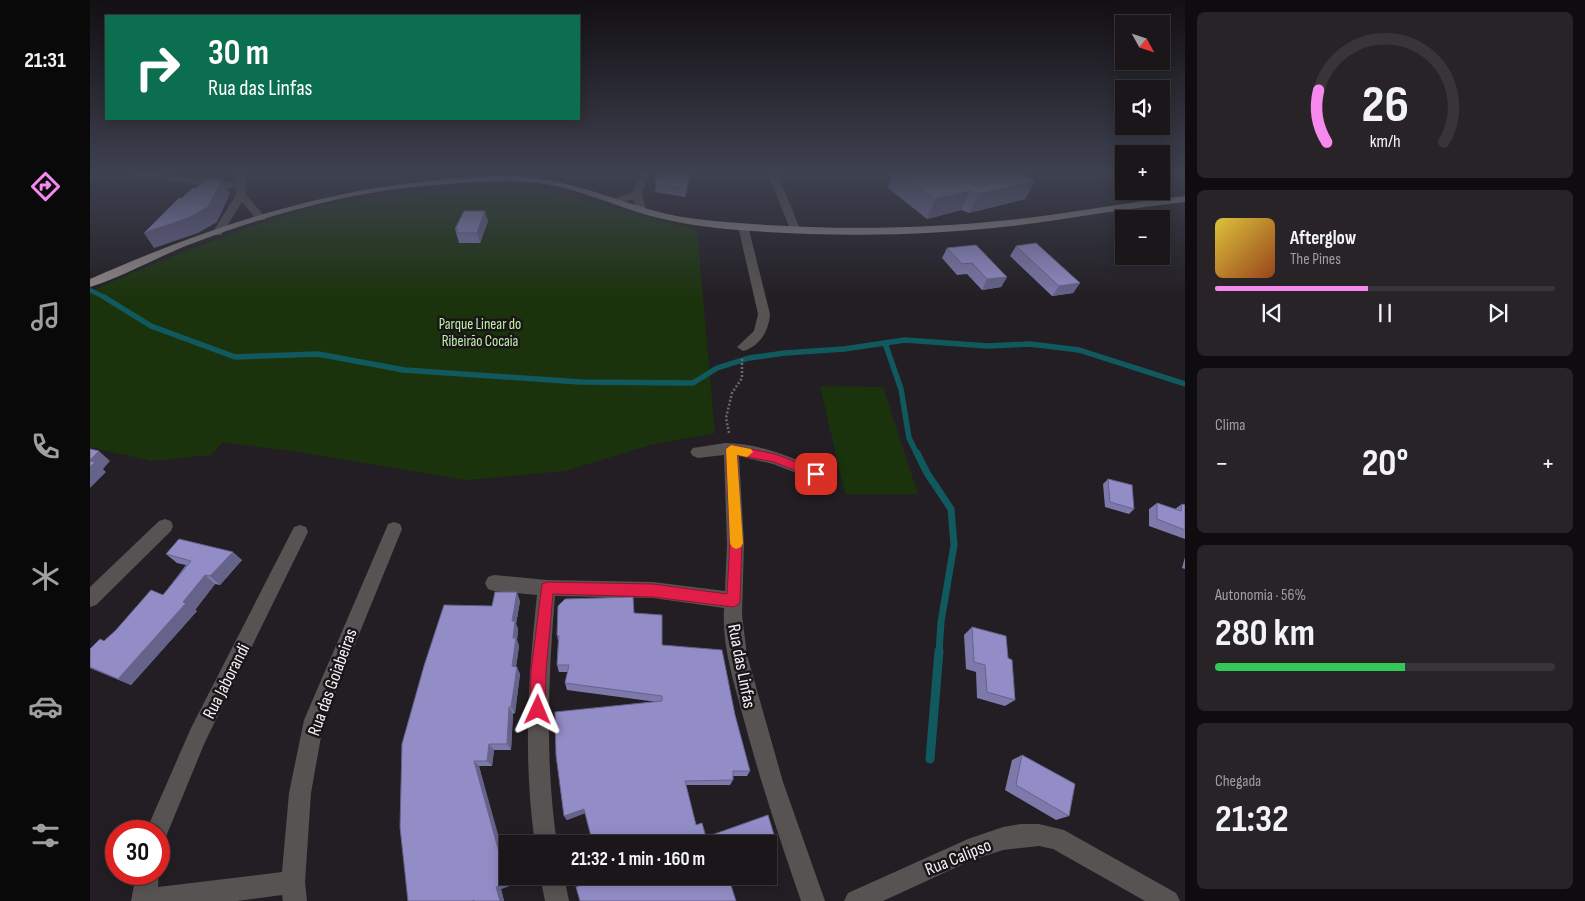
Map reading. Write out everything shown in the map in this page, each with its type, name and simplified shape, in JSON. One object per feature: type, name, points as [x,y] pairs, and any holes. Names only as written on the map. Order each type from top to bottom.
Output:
[{"type":"main road","points":[[92,281],[217,233],[272,215]]},
{"type":"main road","points":[[666,215],[704,224],[795,229],[922,231],[1013,222],[1059,215]]},
{"type":"street","points":[[217,233],[227,215]]},
{"type":"street","points":[[789,215],[795,229]]},
{"type":"street","points":[[743,226],[764,314],[764,326],[758,335],[743,347]]},
{"type":"street","points":[[698,452],[731,449],[775,458],[825,478]]},
{"type":"street","name":"Rua das Linfas","points":[[731,449],[736,540],[732,624],[742,676],[766,768],[814,901]]},
{"type":"street","points":[[90,599],[165,526]]},
{"type":"street","name":"Rua das Goiabeiras","points":[[294,891],[300,792],[314,720],[394,529]]},
{"type":"street","name":"Rua Jaborandi","points":[[162,820],[198,735],[300,532]]},
{"type":"street","points":[[494,583],[547,588],[653,590],[733,601]]},
{"type":"street","points":[[544,835],[540,809],[537,749],[538,671],[547,588]]},
{"type":"street","name":"Rua Calipso","points":[[856,901],[978,846],[1027,834],[1042,834],[1056,838],[1168,901]]},
{"type":"street","points":[[146,885],[144,901],[294,891]]},
{"type":"street","points":[[554,885],[557,901]]},
{"type":"path","points":[[731,449],[726,418],[732,393],[742,378],[743,347]]},
{"type":"green space","name":"Parque Linear do Ribeirão Cocaia","points":[[287,215],[642,215],[697,230],[715,433],[650,445],[565,471],[465,480],[298,452],[223,442],[211,455],[152,461],[90,447],[90,292],[206,243]]},
{"type":"green space","points":[[820,386],[883,387],[918,494],[845,494]]},
{"type":"building","points":[[162,215],[193,215],[188,218],[144,233]]},
{"type":"building","points":[[462,215],[484,215],[477,233],[456,233],[458,229],[455,229]]},
{"type":"building","points":[[1036,243],[1080,283],[1059,286],[1016,246]]},
{"type":"building","points":[[976,245],[1007,277],[987,279],[972,263],[962,264],[947,248]]},
{"type":"building","points":[[90,449],[99,451],[90,460]]},
{"type":"building","points":[[1108,479],[1132,485],[1134,509],[1110,502]]},
{"type":"building","points":[[1157,503],[1181,511],[1182,504],[1185,505],[1185,530],[1157,519]]},
{"type":"building","points":[[179,539],[233,552],[210,576],[205,575],[183,602],[186,603],[118,679],[90,667],[90,649],[100,639],[104,641],[116,630],[151,590],[163,595],[191,561],[166,554]]},
{"type":"building","points":[[495,592],[517,592],[512,621],[515,621],[513,638],[516,638],[512,666],[517,667],[511,707],[509,707],[507,744],[489,744],[487,761],[474,761],[499,852],[499,885],[502,885],[496,887],[500,901],[408,901],[400,827],[402,744],[424,666],[444,605],[492,606]]},
{"type":"building","points":[[633,597],[634,613],[662,615],[662,645],[722,650],[735,715],[750,771],[733,771],[733,780],[685,781],[696,825],[702,823],[705,835],[591,835],[584,809],[564,816],[556,755],[555,712],[662,701],[662,696],[565,683],[569,665],[557,665],[559,636],[557,635],[558,606],[565,599]]},
{"type":"building","points":[[972,627],[1006,636],[1008,658],[1012,660],[1015,700],[987,692],[985,665],[974,662]]},
{"type":"building","points":[[1022,755],[1075,784],[1069,816],[1016,785]]},
{"type":"building","points":[[768,815],[774,835],[712,835]]},
{"type":"building","points":[[581,885],[731,885],[736,901],[580,901],[576,887]]},
{"type":"waterway","points":[[90,290],[104,297]]},
{"type":"waterway","points":[[104,297],[151,326],[235,357],[318,354],[404,370],[580,382],[693,383],[717,368],[749,358],[785,353],[844,349],[905,340],[988,346],[1030,344],[1079,350],[1185,384]]},
{"type":"waterway","points":[[885,343],[901,389],[909,438],[917,454]]},
{"type":"waterway","points":[[917,453],[927,473],[951,509],[954,545],[941,622],[939,652]]},
{"type":"waterway","points":[[930,759],[939,651]]},
{"type":"slow traffic","points":[[736,543],[731,449],[747,452]]},
{"type":"route","points":[[538,710],[538,671],[547,588],[653,590],[733,601],[736,540],[731,449],[775,458],[816,474]]}]
